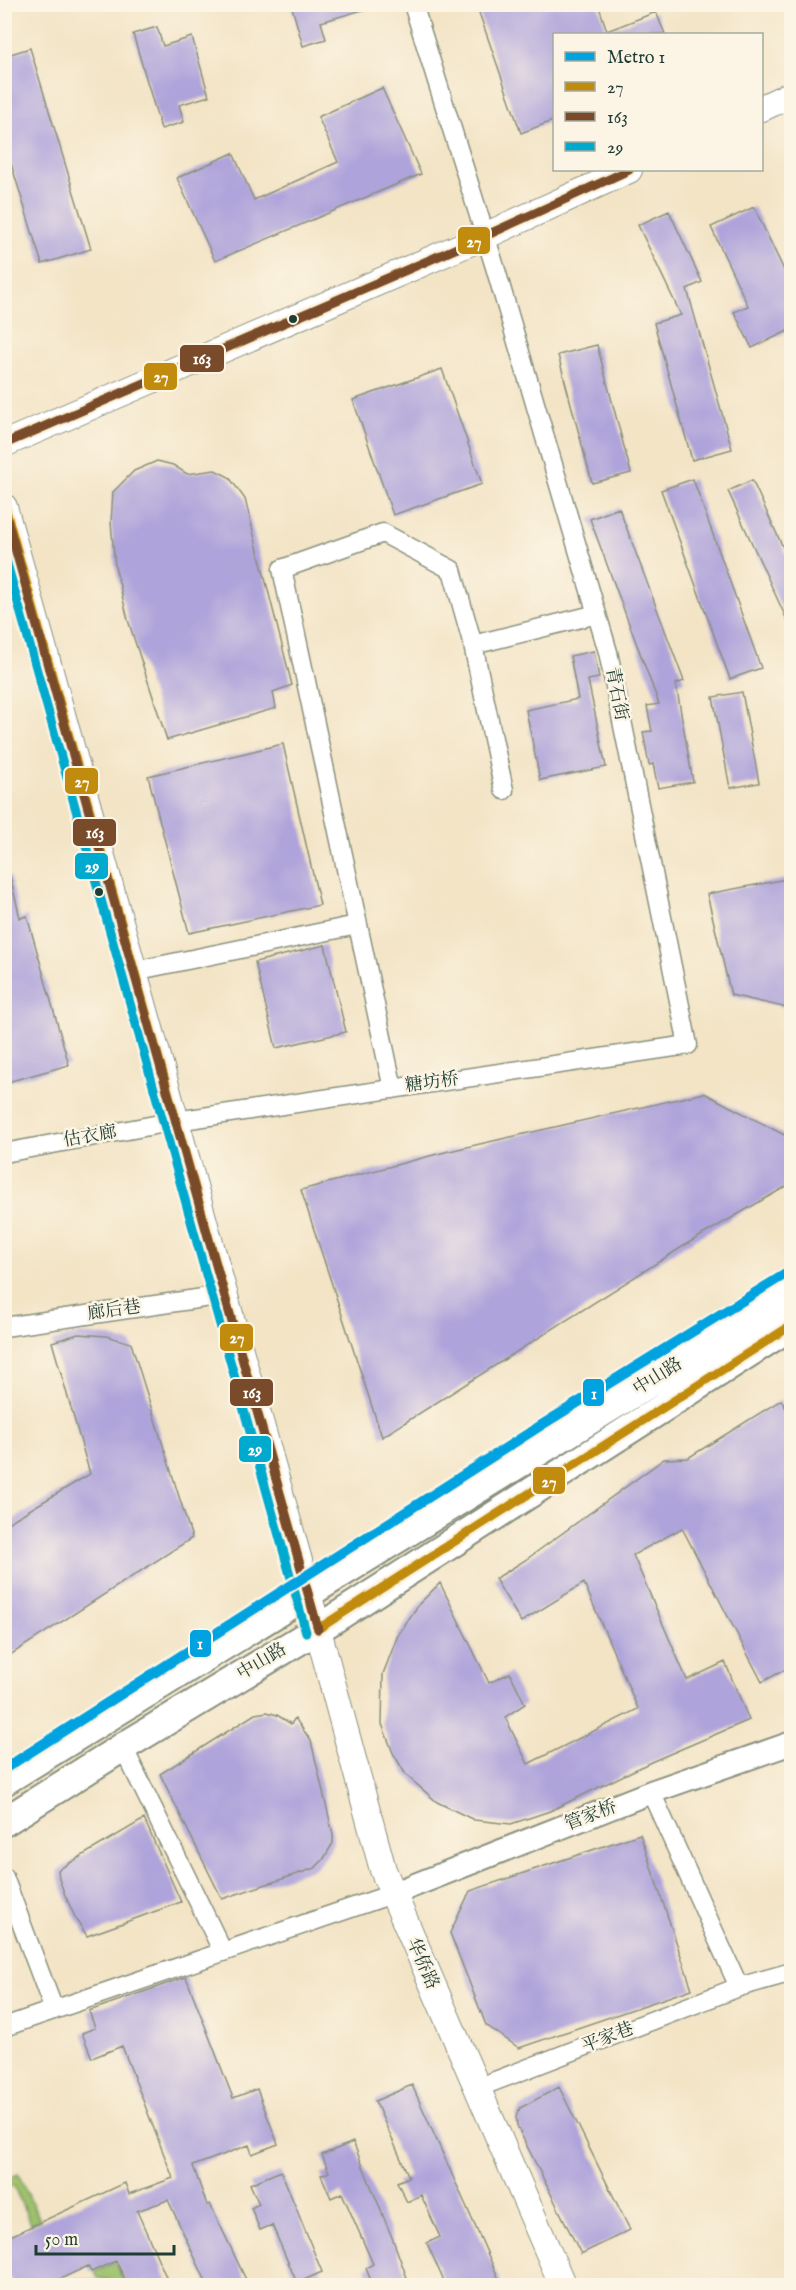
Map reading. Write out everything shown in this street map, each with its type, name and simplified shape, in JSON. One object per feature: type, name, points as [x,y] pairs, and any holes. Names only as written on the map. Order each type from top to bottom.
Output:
[{"type":"main road","points":[[763,108],[792,94]]},
{"type":"main road","points":[[4,444],[485,236],[627,171]]},
{"type":"main road","name":"华侨路","points":[[4,507],[308,1593],[383,1870],[563,2286]]},
{"type":"main road","name":"中山路","points":[[4,1781],[792,1295]]},
{"type":"main road","name":"中山路","points":[[4,1822],[318,1629],[791,1330]]},
{"type":"street","name":"青石街","points":[[413,4],[485,236],[608,652],[688,1045]]},
{"type":"street","points":[[393,1089],[282,569],[383,533],[452,570],[473,645],[504,790]]},
{"type":"street","points":[[473,645],[597,614]]},
{"type":"street","points":[[134,971],[357,925]]},
{"type":"street","name":"糖坊桥","points":[[176,1121],[688,1045]]},
{"type":"street","name":"估衣廊","points":[[4,1153],[176,1121]]},
{"type":"street","name":"廊后巷","points":[[4,1327],[224,1295]]},
{"type":"street","name":"管家桥","points":[[392,1894],[651,1792],[792,1743]]},
{"type":"street","points":[[123,1747],[223,1952]]},
{"type":"street","points":[[651,1792],[739,1987]]},
{"type":"street","points":[[4,1877],[54,2010]]},
{"type":"street","points":[[4,2027],[392,1894]]},
{"type":"street","name":"平家巷","points":[[477,2088],[739,1987],[792,1972]]},
{"type":"green space","points":[[18,2174],[40,2220],[31,2224],[13,2185],[5,2188],[5,2180]]},
{"type":"green space","points":[[115,2262],[126,2285],[98,2278],[95,2272]]},
{"type":"green space","points":[[76,2279],[96,2281],[111,2285],[56,2285]]},
{"type":"building","points":[[291,4],[366,4],[366,9],[321,22],[326,39],[303,46]]},
{"type":"building","points":[[476,4],[598,4],[607,31],[656,12],[665,33],[553,33],[553,121],[521,133]]},
{"type":"building","points":[[157,27],[163,46],[192,37],[209,96],[179,105],[184,122],[161,129],[133,34]]},
{"type":"building","points":[[30,48],[91,249],[42,264],[4,141],[4,56]]},
{"type":"building","points":[[382,88],[421,174],[215,261],[177,178],[233,153],[254,200],[338,162],[318,117]]},
{"type":"building","points":[[754,207],[792,287],[792,329],[752,348],[734,312],[748,306],[711,227]]},
{"type":"building","points":[[669,211],[702,282],[687,289],[732,449],[692,460],[654,323],[681,315],[638,225]]},
{"type":"building","points":[[597,345],[631,473],[592,483],[558,355]]},
{"type":"building","points":[[442,369],[482,484],[393,515],[353,400]]},
{"type":"building","points":[[157,461],[173,465],[187,474],[215,470],[229,477],[245,499],[292,685],[273,692],[276,708],[167,740],[128,620],[115,566],[111,523],[113,492],[134,471]]},
{"type":"building","points":[[693,479],[761,668],[730,679],[661,490]]},
{"type":"building","points":[[752,480],[792,567],[792,631],[728,491]]},
{"type":"building","points":[[619,508],[684,681],[676,684],[693,782],[658,788],[653,764],[649,765],[643,732],[652,731],[647,706],[659,704],[590,519]]},
{"type":"building","points":[[594,651],[599,678],[588,680],[606,767],[540,780],[526,710],[578,699],[570,656]]},
{"type":"building","points":[[742,692],[759,783],[730,788],[713,697]]},
{"type":"building","points":[[283,744],[320,905],[189,933],[148,776]]},
{"type":"building","points":[[10,876],[20,918],[27,916],[69,1065],[4,1083],[4,877]]},
{"type":"building","points":[[792,878],[792,1009],[731,995],[707,894]]},
{"type":"building","points":[[325,945],[346,1032],[276,1048],[255,962]]},
{"type":"building","points":[[704,1093],[792,1139],[792,1183],[690,1242],[382,1437],[301,1190],[445,1152]]},
{"type":"building","points":[[78,1334],[106,1336],[131,1343],[192,1538],[4,1659],[4,1525],[90,1474],[52,1342]]},
{"type":"building","points":[[781,1400],[792,1418],[792,1666],[762,1682],[682,1528],[633,1555],[687,1680],[725,1662],[749,1720],[651,1762],[550,1811],[511,1824],[474,1820],[437,1802],[406,1775],[393,1753],[382,1724],[383,1674],[398,1635],[419,1604],[440,1583],[489,1683],[510,1673],[525,1704],[505,1717],[528,1764],[638,1709],[584,1583],[521,1622],[495,1579],[527,1559],[664,1459],[688,1458]]},
{"type":"building","points":[[267,1712],[291,1724],[295,1718],[311,1741],[333,1834],[333,1843],[323,1860],[315,1868],[222,1899],[160,1774],[255,1714]]},
{"type":"building","points":[[144,1819],[181,1902],[87,1936],[65,1895],[58,1870]]},
{"type":"building","points":[[640,1834],[692,1989],[519,2048],[486,2025],[450,1933],[470,1891]]},
{"type":"building","points":[[186,1977],[233,2098],[257,2089],[278,2144],[252,2154],[249,2145],[193,2166],[207,2205],[210,2204],[249,2286],[208,2286],[168,2200],[137,2211],[170,2286],[128,2286],[116,2261],[91,2272],[88,2266],[45,2286],[13,2286],[10,2278],[4,2280],[4,2239],[125,2183],[129,2194],[173,2178],[122,2046],[92,2058],[82,2033],[95,2028],[89,2011]]},
{"type":"building","points":[[412,2085],[502,2286],[446,2286],[427,2243],[440,2237],[421,2195],[407,2202],[397,2182],[409,2177],[375,2101]]},
{"type":"building","points":[[559,2087],[630,2230],[581,2254],[517,2126],[516,2116],[520,2108]]},
{"type":"building","points":[[353,2142],[410,2286],[373,2286],[366,2268],[373,2264],[342,2193],[331,2198],[321,2175],[329,2172],[322,2155]]},
{"type":"building","points":[[281,2171],[322,2272],[297,2283],[272,2225],[260,2230],[251,2208],[259,2204],[250,2184]]},
{"type":"metro line","name":"1","points":[[4,1769],[540,1426],[792,1270]]},
{"type":"transit line","name":"27","points":[[4,444],[485,236],[627,171]]},
{"type":"transit line","name":"163","points":[[4,444],[485,236],[627,171]]},
{"type":"transit line","name":"27","points":[[4,503],[318,1629],[792,1325]]},
{"type":"transit line","name":"163","points":[[4,509],[318,1629]]},
{"type":"transit line","name":"29","points":[[4,553],[306,1632]]}]
